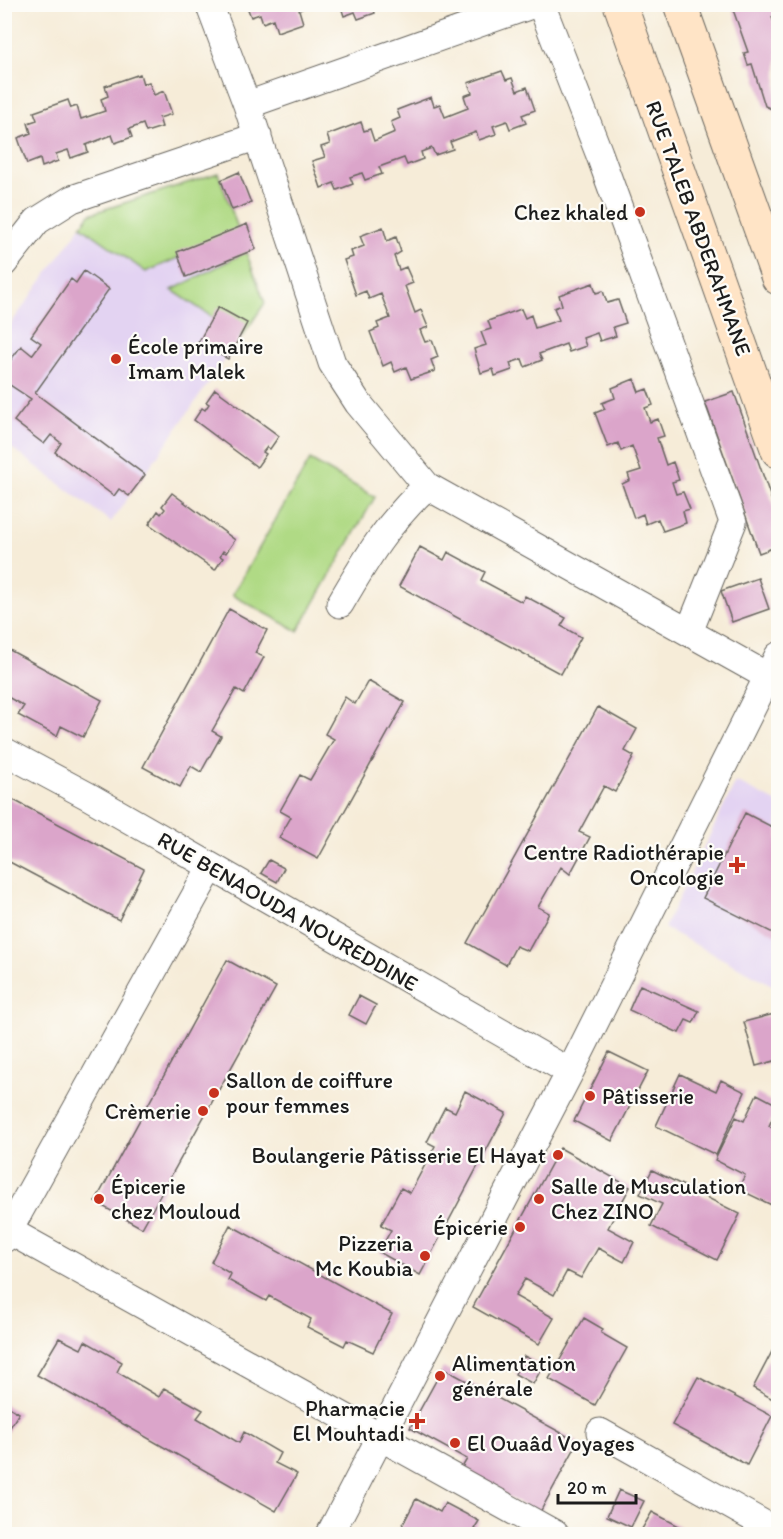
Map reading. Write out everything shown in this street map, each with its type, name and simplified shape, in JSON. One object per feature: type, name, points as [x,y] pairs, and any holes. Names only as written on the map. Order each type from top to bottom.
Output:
[{"type":"main road","name":"RUE TALEB ABDERAHMANE","points":[[620,4],[778,451]]},
{"type":"main road","points":[[680,4],[778,278]]},
{"type":"street","points":[[210,4],[258,136],[332,363],[358,403],[427,486],[689,632],[773,666],[570,1072],[330,1534]]},
{"type":"street","points":[[247,105],[534,4]]},
{"type":"street","points":[[541,4],[599,153],[733,522],[689,632]]},
{"type":"street","points":[[4,262],[37,221],[72,199],[258,136]]},
{"type":"street","points":[[339,604],[382,533],[427,486]]},
{"type":"street","name":"RUE BENAOUDA NOUREDDINE","points":[[4,751],[88,796],[570,1072]]},
{"type":"street","points":[[211,867],[6,1232],[555,1534]]},
{"type":"street","points":[[600,1432],[778,1532]]},
{"type":"shaded area","name":"École primaire Imam Malek","points":[[218,173],[265,303],[111,522],[5,443],[5,332],[90,214]]},
{"type":"shaded area","name":"Centre Radiothérapie Oncologie","points":[[736,782],[778,803],[778,988],[664,928]]},
{"type":"green space","points":[[218,173],[239,231],[146,272],[81,226],[90,214]]},
{"type":"green space","points":[[246,252],[265,303],[242,337],[172,290]]},
{"type":"green space","points":[[310,460],[375,497],[298,631],[232,595]]},
{"type":"building","points":[[246,4],[305,4],[306,7],[299,10],[303,23],[277,32],[273,19],[263,23],[260,14],[251,17]]},
{"type":"building","points":[[340,4],[372,4],[375,13],[358,19],[355,12],[344,16]]},
{"type":"building","points":[[731,4],[772,4],[776,15],[772,17],[776,28],[778,27],[776,111],[765,106],[752,64],[748,65],[744,53],[748,52]]},
{"type":"building","points":[[502,71],[506,80],[512,78],[517,91],[527,87],[535,110],[522,115],[526,123],[510,129],[507,121],[493,126],[496,134],[479,140],[476,132],[450,142],[453,149],[435,155],[432,148],[421,152],[423,159],[407,165],[404,158],[379,167],[382,174],[365,180],[362,173],[350,177],[353,184],[337,190],[334,183],[321,188],[312,161],[325,157],[321,147],[330,144],[327,135],[361,122],[364,131],[370,129],[374,141],[395,132],[391,122],[400,118],[397,110],[431,97],[434,106],[440,104],[445,117],[468,108],[464,96],[472,93],[468,83]]},
{"type":"building","points":[[140,74],[143,84],[149,82],[154,95],[164,91],[172,114],[159,118],[162,127],[146,132],[143,124],[129,129],[132,137],[115,143],[112,135],[86,145],[88,152],[71,158],[68,150],[56,154],[58,161],[42,167],[40,159],[27,164],[18,138],[31,133],[28,123],[37,120],[34,112],[68,100],[71,108],[77,106],[81,119],[105,111],[101,99],[108,96],[105,86]]},
{"type":"building","points":[[239,172],[251,203],[232,210],[221,180]]},
{"type":"building","points":[[247,224],[256,249],[186,277],[177,252]]},
{"type":"building","points":[[383,227],[387,241],[396,237],[401,252],[394,256],[399,270],[406,267],[413,283],[405,286],[415,313],[421,310],[428,327],[420,330],[425,342],[432,340],[438,357],[431,360],[435,371],[411,379],[406,367],[395,372],[391,362],[383,366],[370,332],[379,328],[377,323],[390,318],[381,294],[369,299],[366,291],[356,295],[344,260],[353,257],[351,251],[364,246],[360,236]]},
{"type":"building","points":[[84,271],[109,289],[35,393],[145,475],[129,496],[119,489],[114,496],[55,452],[61,443],[51,435],[44,444],[14,421],[31,399],[4,381],[4,369],[21,346],[32,355],[41,343],[31,336],[71,279],[76,283]]},
{"type":"building","points":[[593,283],[596,293],[603,291],[607,303],[618,300],[626,323],[613,327],[616,336],[600,341],[597,333],[583,338],[586,346],[569,352],[566,344],[539,354],[542,360],[525,367],[522,359],[510,363],[512,370],[495,376],[493,369],[481,373],[474,349],[486,345],[481,332],[491,329],[488,321],[521,309],[525,318],[531,315],[535,328],[559,320],[554,308],[562,305],[559,295]]},
{"type":"building","points":[[218,307],[247,323],[228,359],[198,343]]},
{"type":"building","points":[[634,379],[639,392],[647,389],[653,405],[645,408],[650,422],[658,419],[664,436],[657,438],[666,465],[673,462],[679,480],[672,482],[676,494],[683,492],[690,509],[683,511],[686,523],[663,531],[658,519],[646,524],[643,514],[634,518],[622,484],[630,480],[628,474],[641,470],[632,446],[621,451],[618,443],[608,447],[595,413],[605,409],[602,403],[615,398],[612,388]]},
{"type":"building","points":[[215,389],[279,436],[270,449],[267,447],[263,452],[266,454],[257,467],[194,420],[202,408],[205,410],[209,404],[206,402]]},
{"type":"building","points":[[734,392],[778,518],[778,546],[759,553],[705,402]]},
{"type":"building","points":[[172,493],[235,540],[226,553],[223,551],[220,556],[223,558],[215,570],[149,524],[158,511],[161,514],[165,509],[162,506]]},
{"type":"building","points":[[420,547],[444,560],[448,552],[485,572],[481,580],[522,602],[525,596],[566,618],[561,626],[581,637],[561,674],[399,586]]},
{"type":"building","points":[[758,578],[769,609],[732,622],[721,591]]},
{"type":"building","points":[[229,609],[267,630],[255,653],[264,657],[244,694],[236,689],[212,731],[221,736],[201,772],[191,766],[180,787],[143,767]]},
{"type":"building","points":[[4,647],[102,700],[83,737],[61,726],[57,736],[18,715],[24,706],[4,695]]},
{"type":"building","points":[[368,681],[405,702],[318,859],[279,838],[291,817],[280,811],[300,775],[310,780],[334,739],[325,734],[345,697],[355,704]]},
{"type":"building","points":[[598,707],[637,729],[625,751],[634,756],[615,792],[604,786],[579,832],[590,837],[570,874],[561,867],[538,907],[549,913],[528,951],[516,946],[506,965],[467,943]]},
{"type":"building","points":[[4,795],[144,869],[119,920],[4,859]]},
{"type":"building","points":[[745,813],[778,830],[777,935],[703,898]]},
{"type":"building","points":[[269,860],[284,868],[277,882],[261,873]]},
{"type":"building","points":[[227,960],[276,987],[142,1228],[95,1202]]},
{"type":"building","points":[[640,985],[699,1011],[693,1023],[686,1020],[679,1033],[629,1010]]},
{"type":"building","points":[[359,996],[376,1005],[366,1024],[349,1015]]},
{"type":"building","points":[[778,1013],[778,1060],[756,1066],[744,1022]]},
{"type":"building","points":[[609,1052],[648,1071],[612,1141],[574,1121]]},
{"type":"building","points":[[680,1074],[716,1091],[721,1080],[745,1092],[716,1155],[656,1126]]},
{"type":"building","points":[[465,1091],[506,1113],[420,1275],[379,1252],[391,1230],[381,1225],[401,1188],[410,1193],[435,1146],[427,1142],[445,1107],[455,1112]]},
{"type":"building","points":[[757,1094],[778,1105],[769,1126],[778,1131],[778,1208],[738,1189],[745,1175],[715,1160],[736,1117],[744,1121]]},
{"type":"building","points":[[560,1148],[630,1187],[608,1228],[634,1242],[624,1262],[598,1248],[581,1278],[567,1271],[554,1295],[525,1279],[515,1296],[554,1318],[539,1344],[473,1307]]},
{"type":"building","points":[[652,1170],[740,1214],[717,1260],[651,1226],[662,1204],[640,1194]]},
{"type":"building","points":[[230,1225],[392,1314],[373,1352],[347,1340],[344,1346],[307,1327],[311,1319],[269,1296],[266,1301],[228,1280],[231,1274],[211,1262]]},
{"type":"building","points":[[584,1318],[603,1329],[601,1333],[627,1348],[595,1405],[549,1379]]},
{"type":"building","points":[[59,1338],[81,1349],[85,1341],[122,1362],[117,1372],[159,1397],[164,1388],[203,1410],[197,1418],[239,1443],[244,1432],[280,1453],[275,1463],[297,1474],[276,1511],[37,1375]]},
{"type":"building","points":[[778,1340],[778,1402],[753,1388]]},
{"type":"building","points":[[524,1356],[543,1366],[533,1384],[515,1374]]},
{"type":"building","points":[[443,1368],[578,1442],[539,1514],[460,1471],[467,1459],[410,1428]]},
{"type":"building","points":[[698,1377],[772,1416],[747,1465],[672,1425]]},
{"type":"building","points":[[4,1404],[19,1413],[4,1437]]},
{"type":"building","points":[[619,1490],[644,1501],[631,1527],[607,1516]]},
{"type":"building","points":[[416,1499],[440,1512],[445,1503],[479,1521],[474,1529],[486,1534],[398,1534]]},
{"type":"building","points":[[652,1512],[694,1534],[639,1534]]},
{"type":"place","name":"Chez khaled","points":[[640,212]]},
{"type":"place","name":"École primaire Imam Malek","points":[[116,359]]},
{"type":"place","name":"Centre Radiothérapie Oncologie","points":[[737,865]]},
{"type":"place","name":"Sallon de coiffure pour femmes","points":[[214,1093]]},
{"type":"place","name":"Pâtisserie","points":[[590,1096]]},
{"type":"place","name":"Crèmerie","points":[[203,1111]]},
{"type":"place","name":"Boulangerie Pâtisserie El Hayat","points":[[558,1155]]},
{"type":"place","name":"Épicerie chez Mouloud","points":[[99,1199]]},
{"type":"place","name":"Salle de Musculation Chez ZINO","points":[[539,1199]]},
{"type":"place","name":"Épicerie","points":[[520,1227]]},
{"type":"place","name":"Pizzeria Mc Koubia","points":[[425,1256]]},
{"type":"place","name":"Alimentation générale","points":[[440,1376]]},
{"type":"place","name":"Pharmacie El Mouhtadi","points":[[417,1421]]},
{"type":"place","name":"El Ouaâd Voyages","points":[[455,1443]]}]
